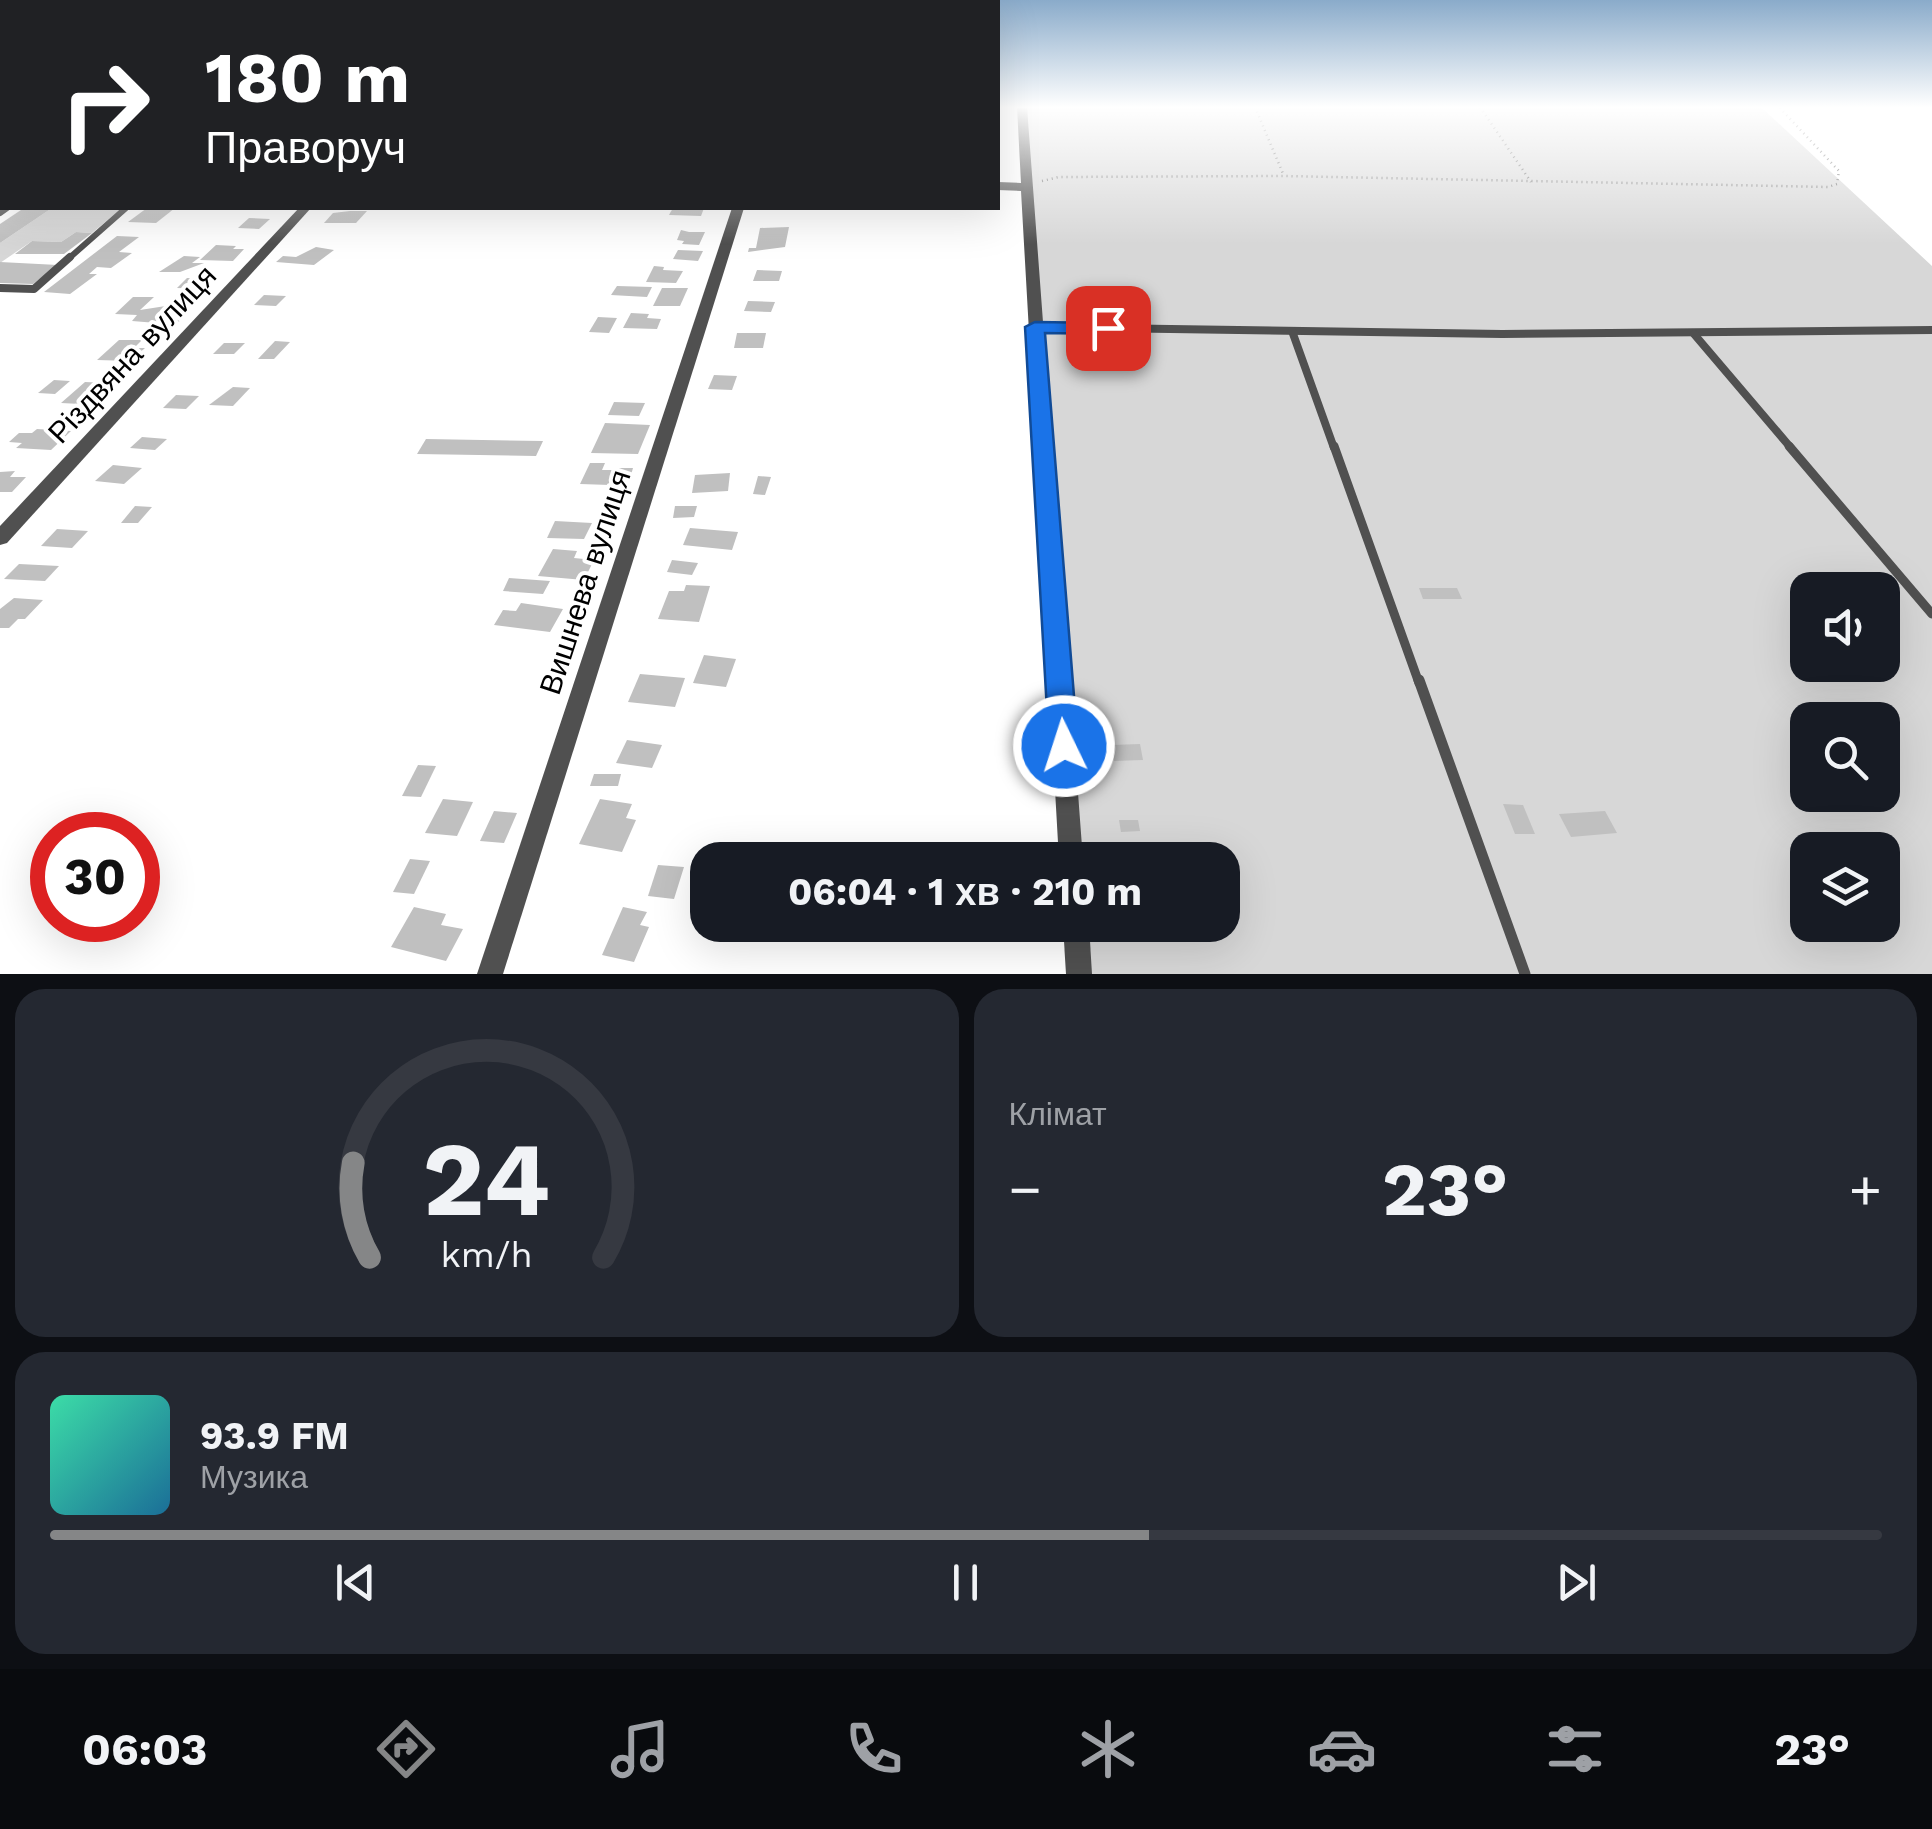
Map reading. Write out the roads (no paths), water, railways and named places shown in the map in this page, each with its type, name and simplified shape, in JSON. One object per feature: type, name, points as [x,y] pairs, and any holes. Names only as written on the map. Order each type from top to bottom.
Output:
[{"type":"street","points":[[1023,152],[1070,842]]},
{"type":"street","points":[[1000,186],[1024,187]]},
{"type":"street","name":"Різдвяна вулиця","points":[[0,538],[303,210]]},
{"type":"street","name":"Вишнева вулиця","points":[[490,974],[737,210]]},
{"type":"street","points":[[1077,942],[1079,974]]},
{"type":"lane","points":[[0,288],[34,289],[124,210]]},
{"type":"lane","points":[[1035,327],[1694,334],[1932,330]]},
{"type":"lane","points":[[1292,331],[1526,974]]},
{"type":"lane","points":[[1694,334],[1932,614]]}]
